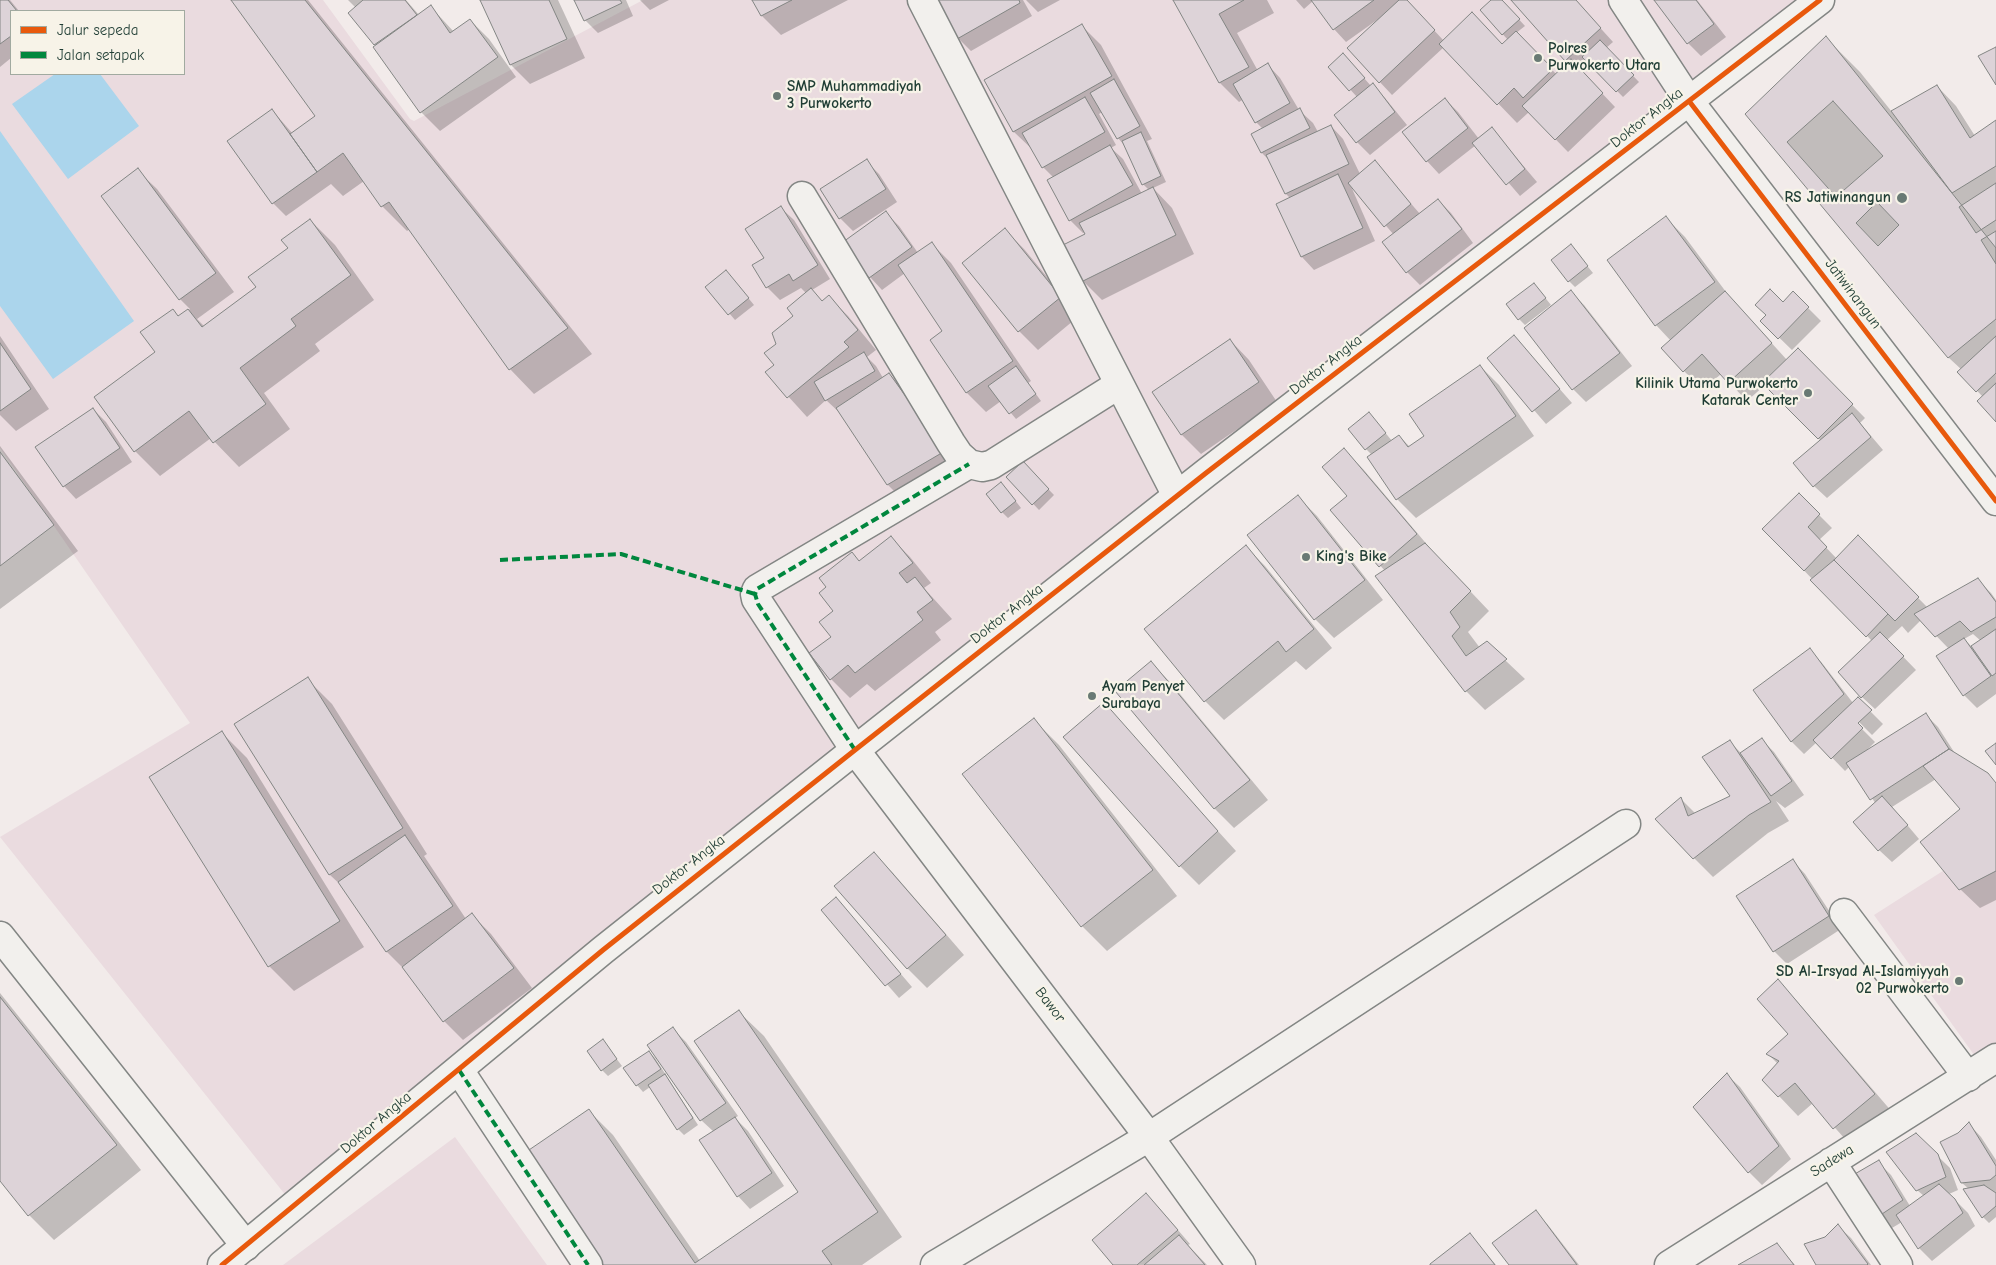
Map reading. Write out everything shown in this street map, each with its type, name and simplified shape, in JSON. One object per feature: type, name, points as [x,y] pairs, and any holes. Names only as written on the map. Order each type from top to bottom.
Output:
[{"type":"street","points":[[922,0],[1118,385],[1177,496]]},
{"type":"street","name":"Jatiwinangun","points":[[1623,0],[1689,101],[1996,501]]},
{"type":"street","name":"Doktor Angka","points":[[222,1265],[603,950],[855,750],[1177,496],[1820,0]]},
{"type":"street","points":[[802,196],[951,443],[969,464],[982,467],[991,465],[1118,385]]},
{"type":"street","name":"Bawor","points":[[969,464],[757,589],[755,594],[758,604],[855,750],[1149,1137],[1241,1265]]},
{"type":"street","points":[[939,1264],[1149,1137],[1626,824]]},
{"type":"street","points":[[1844,913],[1968,1077]]},
{"type":"street","points":[[0,936],[246,1246]]},
{"type":"street","name":"Sadewa","points":[[1668,1265],[1996,1058]]},
{"type":"street","points":[[459,1070],[588,1265]]},
{"type":"street","points":[[1831,1162],[1898,1265]]},
{"type":"shaded area","points":[[0,0],[323,0],[410,119],[414,121],[643,0],[1819,0],[295,1207],[0,837],[190,723],[0,448]]},
{"type":"shaded area","name":"SD Al-Irsyad Al-Islamiyyah 02 Purwokerto","points":[[1996,837],[1996,1046],[1977,1059],[1874,915]]},
{"type":"shaded area","points":[[455,1137],[547,1265],[283,1265]]},
{"type":"water","points":[[54,75],[101,75],[139,126],[68,179],[12,104]]},
{"type":"water","points":[[0,131],[134,321],[53,379],[0,306]]},
{"type":"building","points":[[0,0],[8,0],[16,10],[10,10],[10,37],[0,44]]},
{"type":"building","points":[[231,0],[305,0],[568,328],[509,370],[389,202],[381,207],[343,153],[317,172],[290,134],[315,116]]},
{"type":"building","points":[[363,0],[405,0],[417,15],[374,45],[348,13]]},
{"type":"building","points":[[480,0],[549,0],[567,39],[510,65]]},
{"type":"building","points":[[574,0],[620,0],[622,3],[584,21]]},
{"type":"building","points":[[752,0],[792,0],[761,16]]},
{"type":"building","points":[[935,0],[1019,0],[1020,3],[957,39]]},
{"type":"building","points":[[1173,0],[1244,0],[1219,14],[1249,67],[1219,83]]},
{"type":"building","points":[[1311,0],[1374,0],[1333,30]]},
{"type":"building","points":[[1399,0],[1407,0],[1435,30],[1379,83],[1347,48]]},
{"type":"building","points":[[1491,0],[1502,0],[1520,19],[1502,35],[1480,10]]},
{"type":"building","points":[[1511,0],[1576,0],[1601,28],[1565,61]]},
{"type":"building","points":[[1654,0],[1696,0],[1714,24],[1687,44]]},
{"type":"building","points":[[431,5],[450,33],[470,19],[498,57],[420,113],[373,47]]},
{"type":"building","points":[[1472,12],[1502,44],[1516,31],[1553,69],[1523,98],[1514,88],[1497,105],[1439,44]]},
{"type":"building","points":[[1082,24],[1112,76],[1013,132],[984,80]]},
{"type":"building","name":"RS Jatiwinangun","points":[[1826,36],[1996,248],[1996,319],[1948,358],[1745,114]]},
{"type":"building","points":[[1600,40],[1634,75],[1616,92],[1582,57]]},
{"type":"building","points":[[1996,47],[1996,85],[1978,56]]},
{"type":"building","points":[[1343,53],[1365,78],[1349,91],[1328,67]]},
{"type":"building","points":[[1571,59],[1603,93],[1555,140],[1522,106]]},
{"type":"building","points":[[1268,63],[1290,103],[1255,123],[1233,84]]},
{"type":"building","points":[[1114,79],[1140,126],[1117,139],[1090,93]]},
{"type":"building","points":[[1373,83],[1395,112],[1356,143],[1334,115]]},
{"type":"building","points":[[1937,85],[1970,138],[1996,120],[1996,166],[1952,193],[1891,111]]},
{"type":"building","points":[[1085,97],[1105,132],[1042,168],[1022,133]]},
{"type":"building","points":[[1445,98],[1468,128],[1426,162],[1402,132]]},
{"type":"building","points":[[1833,101],[1883,156],[1836,197],[1787,142]]},
{"type":"building","points":[[1300,108],[1310,128],[1261,153],[1251,134]]},
{"type":"building","points":[[272,109],[317,172],[272,204],[227,141]]},
{"type":"building","points":[[1331,125],[1349,164],[1285,194],[1266,155]]},
{"type":"building","points":[[1492,127],[1525,169],[1506,185],[1472,143]]},
{"type":"building","points":[[1141,132],[1161,176],[1142,185],[1122,141]]},
{"type":"building","points":[[1110,145],[1133,185],[1069,221],[1047,180]]},
{"type":"building","points":[[867,159],[886,189],[839,219],[820,189]]},
{"type":"building","points":[[1375,160],[1411,204],[1384,227],[1348,183]]},
{"type":"building","points":[[138,168],[216,273],[179,300],[101,196]]},
{"type":"building","points":[[1338,174],[1363,228],[1301,257],[1276,204]]},
{"type":"building","points":[[1996,183],[1996,220],[1976,233],[1959,207]]},
{"type":"building","points":[[1153,187],[1176,235],[1081,282],[1063,245],[1085,234],[1079,223]]},
{"type":"building","points":[[1438,199],[1462,229],[1406,273],[1382,242]]},
{"type":"building","points":[[1877,202],[1899,225],[1878,246],[1856,223]]},
{"type":"building","points":[[781,206],[818,265],[793,281],[789,274],[766,288],[752,265],[764,258],[745,229]]},
{"type":"building","points":[[886,211],[912,247],[869,278],[843,242]]},
{"type":"building","points":[[1666,216],[1715,282],[1655,326],[1607,260]]},
{"type":"building","points":[[310,219],[351,275],[291,319],[296,326],[240,368],[266,404],[213,443],[189,411],[134,452],[94,397],[155,352],[140,332],[173,309],[178,316],[188,309],[202,327],[256,287],[248,277],[288,248],[281,240]]},
{"type":"building","points":[[1005,228],[1061,297],[1018,332],[962,263]]},
{"type":"building","points":[[1996,231],[1996,264],[1981,240]]},
{"type":"building","points":[[932,242],[1013,361],[966,393],[930,340],[942,331],[898,265]]},
{"type":"building","points":[[1571,244],[1588,266],[1568,282],[1551,260]]},
{"type":"building","points":[[726,270],[749,298],[728,315],[705,287]]},
{"type":"building","points":[[1534,283],[1546,298],[1518,320],[1506,304]]},
{"type":"building","points":[[811,288],[822,301],[829,295],[858,330],[844,342],[849,347],[787,398],[765,372],[774,365],[764,353],[776,344],[772,333],[793,316],[787,308]]},
{"type":"building","points":[[1770,289],[1783,302],[1793,291],[1809,307],[1778,339],[1760,321],[1766,315],[1755,305]]},
{"type":"building","points":[[1571,290],[1620,353],[1572,390],[1524,328]]},
{"type":"building","points":[[1725,291],[1772,343],[1728,383],[1702,354],[1683,372],[1661,348]]},
{"type":"building","points":[[1514,335],[1560,389],[1532,412],[1487,358]]},
{"type":"building","points":[[1996,336],[1996,373],[1976,392],[1957,372]]},
{"type":"building","points":[[1230,339],[1259,382],[1181,435],[1152,392]]},
{"type":"building","points":[[0,343],[31,389],[0,411]]},
{"type":"building","name":"Kilinik Utama Purwokerto Katarak Center","points":[[1798,348],[1853,404],[1818,439],[1762,383]]},
{"type":"building","points":[[864,352],[875,371],[825,401],[814,382]]},
{"type":"building","points":[[1480,365],[1516,416],[1396,500],[1367,457],[1399,435],[1408,447],[1424,436],[1409,414]]},
{"type":"building","points":[[1016,366],[1036,394],[1009,414],[988,386]]},
{"type":"building","points":[[889,373],[945,451],[887,485],[836,408]]},
{"type":"building","points":[[1996,383],[1996,422],[1977,401]]},
{"type":"building","points":[[93,408],[120,448],[63,487],[35,447]]},
{"type":"building","points":[[1369,412],[1386,433],[1365,450],[1348,429]]},
{"type":"building","points":[[1852,413],[1871,437],[1813,487],[1793,463]]},
{"type":"building","points":[[1344,448],[1417,534],[1379,567],[1330,510],[1347,496],[1322,467]]},
{"type":"building","points":[[0,452],[54,525],[0,566]]},
{"type":"building","points":[[1023,461],[1049,489],[1032,505],[1006,477]]},
{"type":"building","points":[[1001,482],[1016,501],[1001,513],[986,494]]},
{"type":"building","points":[[1799,493],[1820,514],[1808,527],[1827,547],[1804,571],[1762,529]]},
{"type":"building","name":"King's Bike","points":[[1298,495],[1365,580],[1314,620],[1247,535]]},
{"type":"building","points":[[1858,535],[1919,597],[1895,621],[1834,560]]},
{"type":"building","points":[[891,536],[913,563],[899,573],[907,583],[915,577],[933,600],[917,612],[923,620],[855,673],[848,665],[830,680],[809,653],[831,637],[819,622],[833,611],[819,593],[826,587],[819,578],[852,552],[859,561]]},
{"type":"building","points":[[1425,543],[1471,591],[1450,612],[1460,627],[1452,636],[1466,656],[1487,641],[1507,659],[1465,692],[1375,576]]},
{"type":"building","points":[[1246,545],[1314,629],[1286,652],[1278,641],[1204,702],[1144,629]]},
{"type":"building","points":[[1834,560],[1888,614],[1866,637],[1810,580]]},
{"type":"building","points":[[1978,578],[1996,602],[1996,617],[1971,632],[1960,621],[1935,637],[1914,614]]},
{"type":"building","points":[[1996,629],[1996,673],[1992,676],[1971,646]]},
{"type":"building","points":[[1880,632],[1904,656],[1861,698],[1838,672]]},
{"type":"building","points":[[1964,638],[1991,676],[1963,696],[1936,656]]},
{"type":"building","points":[[1810,648],[1844,694],[1791,742],[1753,690]]},
{"type":"building","points":[[1151,661],[1250,780],[1214,809],[1115,691]]},
{"type":"building","points":[[308,677],[403,828],[329,875],[234,724]]},
{"type":"building","points":[[1858,697],[1872,710],[1858,723],[1863,728],[1831,759],[1813,740]]},
{"type":"building","points":[[1104,702],[1218,831],[1179,867],[1063,737]]},
{"type":"building","points":[[1926,713],[1949,749],[1870,800],[1846,763]]},
{"type":"building","points":[[1034,718],[1153,870],[1081,927],[962,774]]},
{"type":"building","points":[[222,731],[340,921],[268,967],[149,777]]},
{"type":"building","points":[[1762,738],[1792,781],[1771,796],[1740,753]]},
{"type":"building","points":[[1730,740],[1771,802],[1749,815],[1693,859],[1655,819],[1681,797],[1688,816],[1730,796],[1702,757]]},
{"type":"building","points":[[1996,743],[1996,765],[1985,751]]},
{"type":"building","points":[[1949,749],[1988,773],[1996,783],[1996,871],[1959,890],[1920,842],[1960,809],[1923,766]]},
{"type":"building","points":[[1882,796],[1908,825],[1878,851],[1853,822]]},
{"type":"building","points":[[405,835],[453,906],[386,952],[338,882]]},
{"type":"building","points":[[874,852],[946,935],[907,969],[834,886]]},
{"type":"building","points":[[1793,859],[1829,916],[1773,952],[1736,896]]},
{"type":"building","points":[[836,897],[901,974],[885,986],[821,910]]},
{"type":"building","points":[[472,913],[514,968],[443,1022],[402,967]]},
{"type":"building","points":[[1778,979],[1875,1094],[1833,1129],[1795,1083],[1778,1097],[1762,1080],[1779,1061],[1766,1054],[1788,1034],[1757,999]]},
{"type":"building","points":[[0,997],[117,1145],[28,1216],[0,1181]]},
{"type":"building","points":[[739,1010],[878,1212],[822,1251],[832,1265],[603,1265],[526,1152],[589,1109],[695,1263],[798,1192],[694,1041]]},
{"type":"building","points":[[673,1027],[726,1103],[700,1121],[647,1045]]},
{"type":"building","points":[[603,1039],[617,1059],[601,1071],[587,1051]]},
{"type":"building","points":[[649,1051],[661,1069],[636,1086],[623,1068]]},
{"type":"building","points":[[1727,1073],[1779,1146],[1748,1173],[1693,1107]]},
{"type":"building","points":[[665,1074],[693,1118],[677,1130],[648,1085]]},
{"type":"building","points":[[735,1117],[772,1173],[737,1197],[699,1140]]},
{"type":"building","points":[[1969,1122],[1996,1166],[1996,1175],[1990,1180],[1961,1183],[1940,1142],[1958,1133]]},
{"type":"building","points":[[1916,1133],[1938,1154],[1946,1177],[1916,1191],[1886,1152]]},
{"type":"building","points":[[1879,1160],[1903,1200],[1879,1216],[1853,1175]]},
{"type":"building","points":[[1939,1184],[1955,1199],[1963,1213],[1918,1249],[1896,1215]]},
{"type":"building","points":[[1984,1185],[1996,1193],[1996,1206],[1982,1218],[1963,1189]]},
{"type":"building","points":[[1146,1193],[1178,1230],[1137,1265],[1113,1265],[1092,1240]]},
{"type":"building","points":[[1536,1210],[1577,1265],[1509,1265],[1492,1243]]},
{"type":"building","points":[[1838,1224],[1867,1265],[1816,1265],[1804,1244],[1825,1237]]},
{"type":"building","points":[[1470,1233],[1495,1265],[1430,1265],[1430,1264]]},
{"type":"building","points":[[1179,1235],[1205,1265],[1144,1265]]},
{"type":"building","points":[[1777,1243],[1794,1265],[1738,1265]]},
{"type":"marked path","points":[[855,750],[758,604],[755,594],[757,589],[969,464]]},
{"type":"marked path","points":[[500,560],[621,554],[755,594]]},
{"type":"marked path","points":[[459,1070],[588,1265]]},
{"type":"cycle path","points":[[222,1265],[603,950],[855,750],[1206,473],[1820,0]]},
{"type":"cycle path","points":[[1689,101],[1996,501]]},
{"type":"place","name":"Polres Purwokerto Utara","points":[[1538,58]]},
{"type":"place","name":"SMP Muhammadiyah 3 Purwokerto","points":[[777,96]]},
{"type":"place","name":"RS Jatiwinangun","points":[[1902,198]]},
{"type":"place","name":"Kilinik Utama Purwokerto Katarak Center","points":[[1808,393]]},
{"type":"place","name":"King's Bike","points":[[1306,557]]},
{"type":"place","name":"Ayam Penyet Surabaya","points":[[1092,696]]},
{"type":"place","name":"SD Al-Irsyad Al-Islamiyyah 02 Purwokerto","points":[[1959,981]]}]
